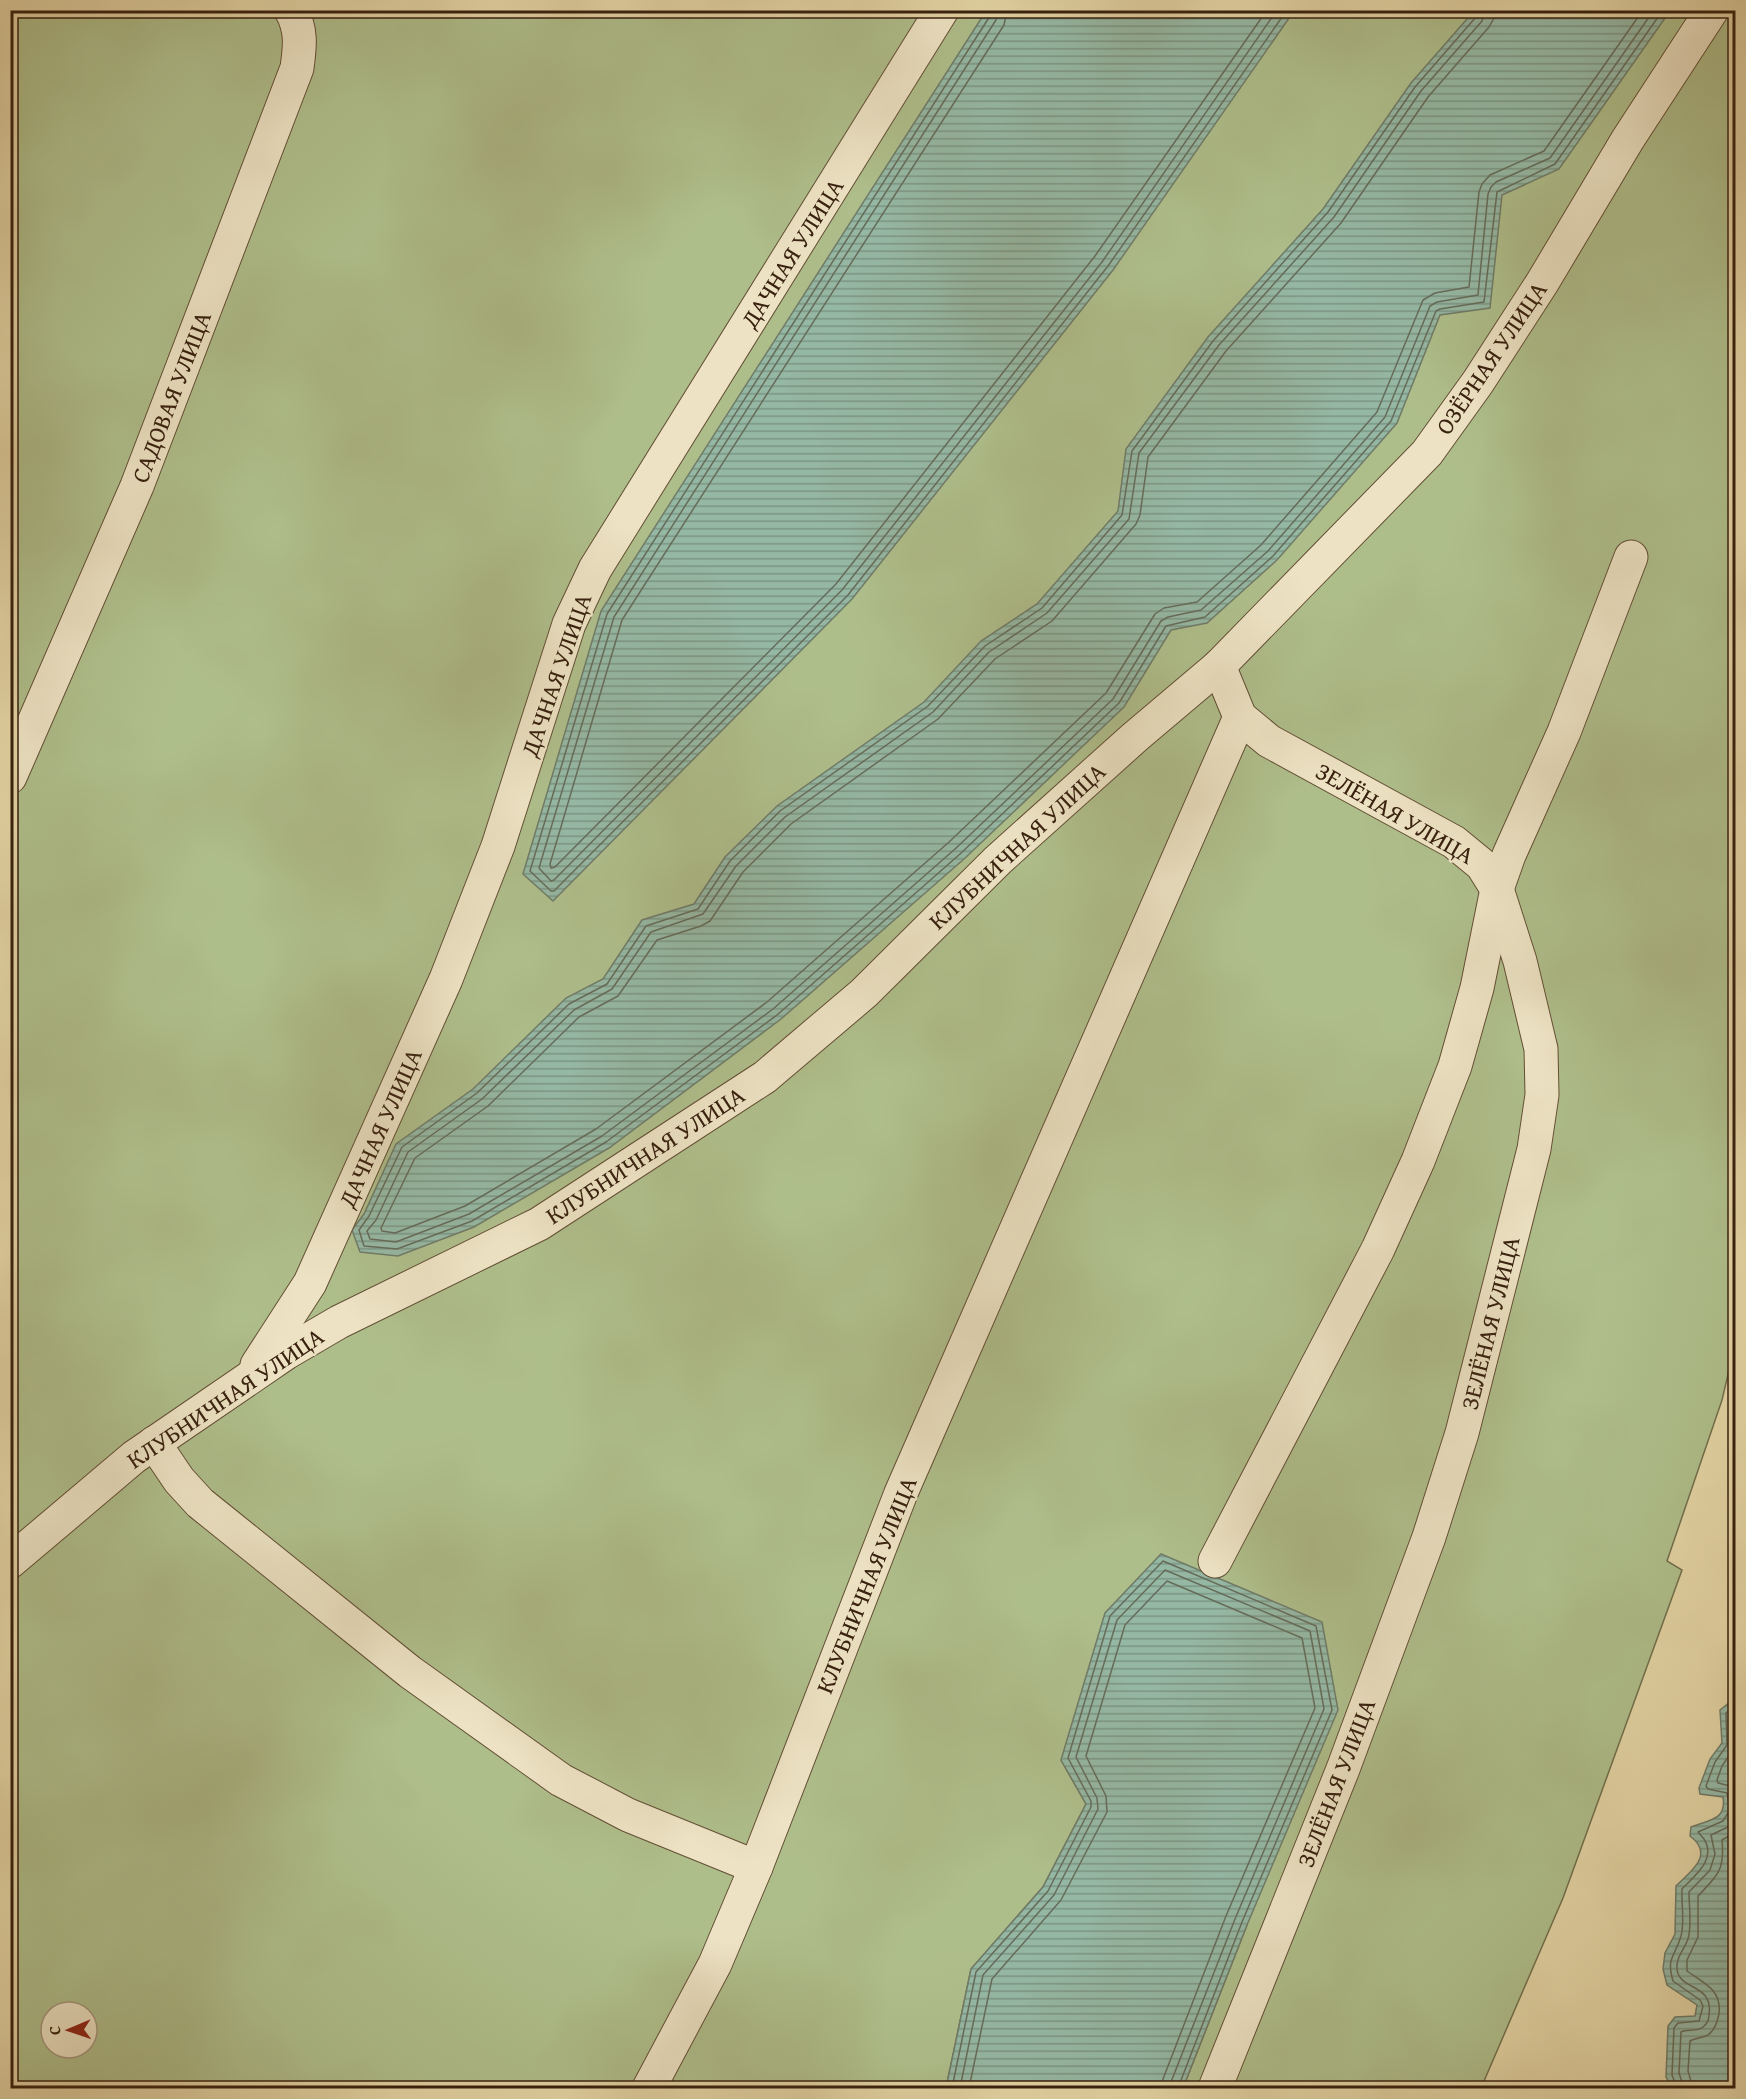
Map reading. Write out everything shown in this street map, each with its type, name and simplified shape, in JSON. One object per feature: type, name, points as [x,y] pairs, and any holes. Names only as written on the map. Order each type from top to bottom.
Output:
[{"type":"street","name":"САДОВАЯ УЛИЦА","points":[[10,777],[137,486],[297,68],[301,44],[297,23],[291,10]]},
{"type":"street","name":"ДАЧНАЯ УЛИЦА","points":[[247,1380],[310,1283],[446,979],[498,846],[569,624],[595,569],[942,10]]},
{"type":"street","name":"ОЗЁРНАЯ УЛИЦА","points":[[1219,666],[1427,453],[1478,382],[1542,283],[1628,139],[1712,10]]},
{"type":"street","points":[[1215,1561],[1378,1249],[1418,1161],[1455,1066],[1477,988],[1497,889],[1509,855],[1564,732],[1630,557]]},
{"type":"street","name":"КЛУБНИЧНАЯ УЛИЦА","points":[[10,1562],[110,1476],[154,1443],[286,1353],[339,1322],[539,1224],[765,1077],[864,993],[998,860],[1135,737],[1219,666]]},
{"type":"street","name":"ЗЕЛЁНАЯ УЛИЦА","points":[[1215,2088],[1339,1780],[1429,1537],[1462,1433],[1534,1149],[1542,1095],[1541,1049],[1520,961],[1497,889],[1482,865],[1454,842],[1269,741],[1240,717],[1219,666]]},
{"type":"street","name":"КЛУБНИЧНАЯ УЛИЦА","points":[[650,2088],[715,1964],[756,1867],[902,1493],[1240,717]]},
{"type":"street","points":[[154,1443],[179,1480],[200,1503],[410,1672],[561,1780],[628,1815],[756,1867]]},
{"type":"shaded area","points":[[11,11],[1735,11],[1735,1345],[1722,1400],[1667,1561],[1682,1570],[1563,1898],[1481,2088],[1183,2088],[1247,1925],[1061,1760],[1086,1804],[1043,1887],[971,1969],[946,2088],[11,2088]]},
{"type":"water","points":[[986,11],[1294,11],[1113,270],[852,599],[553,901],[523,874],[601,611]]},
{"type":"water","points":[[1474,11],[1670,11],[1559,169],[1502,195],[1490,308],[1440,315],[1397,423],[1277,560],[1207,623],[1171,630],[1124,707],[964,859],[781,1019],[609,1148],[474,1227],[398,1256],[360,1252],[352,1230],[364,1214],[396,1144],[473,1089],[566,998],[603,979],[642,920],[694,904],[725,857],[777,806],[924,702],[981,641],[1037,604],[1118,511],[1126,449],[1208,337],[1323,209],[1411,83]]},
{"type":"water","points":[[1161,1554],[1322,1622],[1338,1710],[1247,1925],[1183,2088],[946,2088],[971,1969],[1043,1887],[1086,1804],[1061,1760],[1105,1613]]},
{"type":"water","points":[[1735,1698],[1735,2088],[1672,2088],[1666,2077],[1668,2026],[1675,2017],[1695,2016],[1697,2005],[1667,1985],[1663,1969],[1665,1953],[1675,1934],[1676,1886],[1694,1869],[1701,1856],[1697,1843],[1690,1836],[1691,1827],[1715,1818],[1724,1805],[1723,1797],[1700,1794],[1699,1788],[1710,1759],[1722,1743],[1720,1710]]}]
